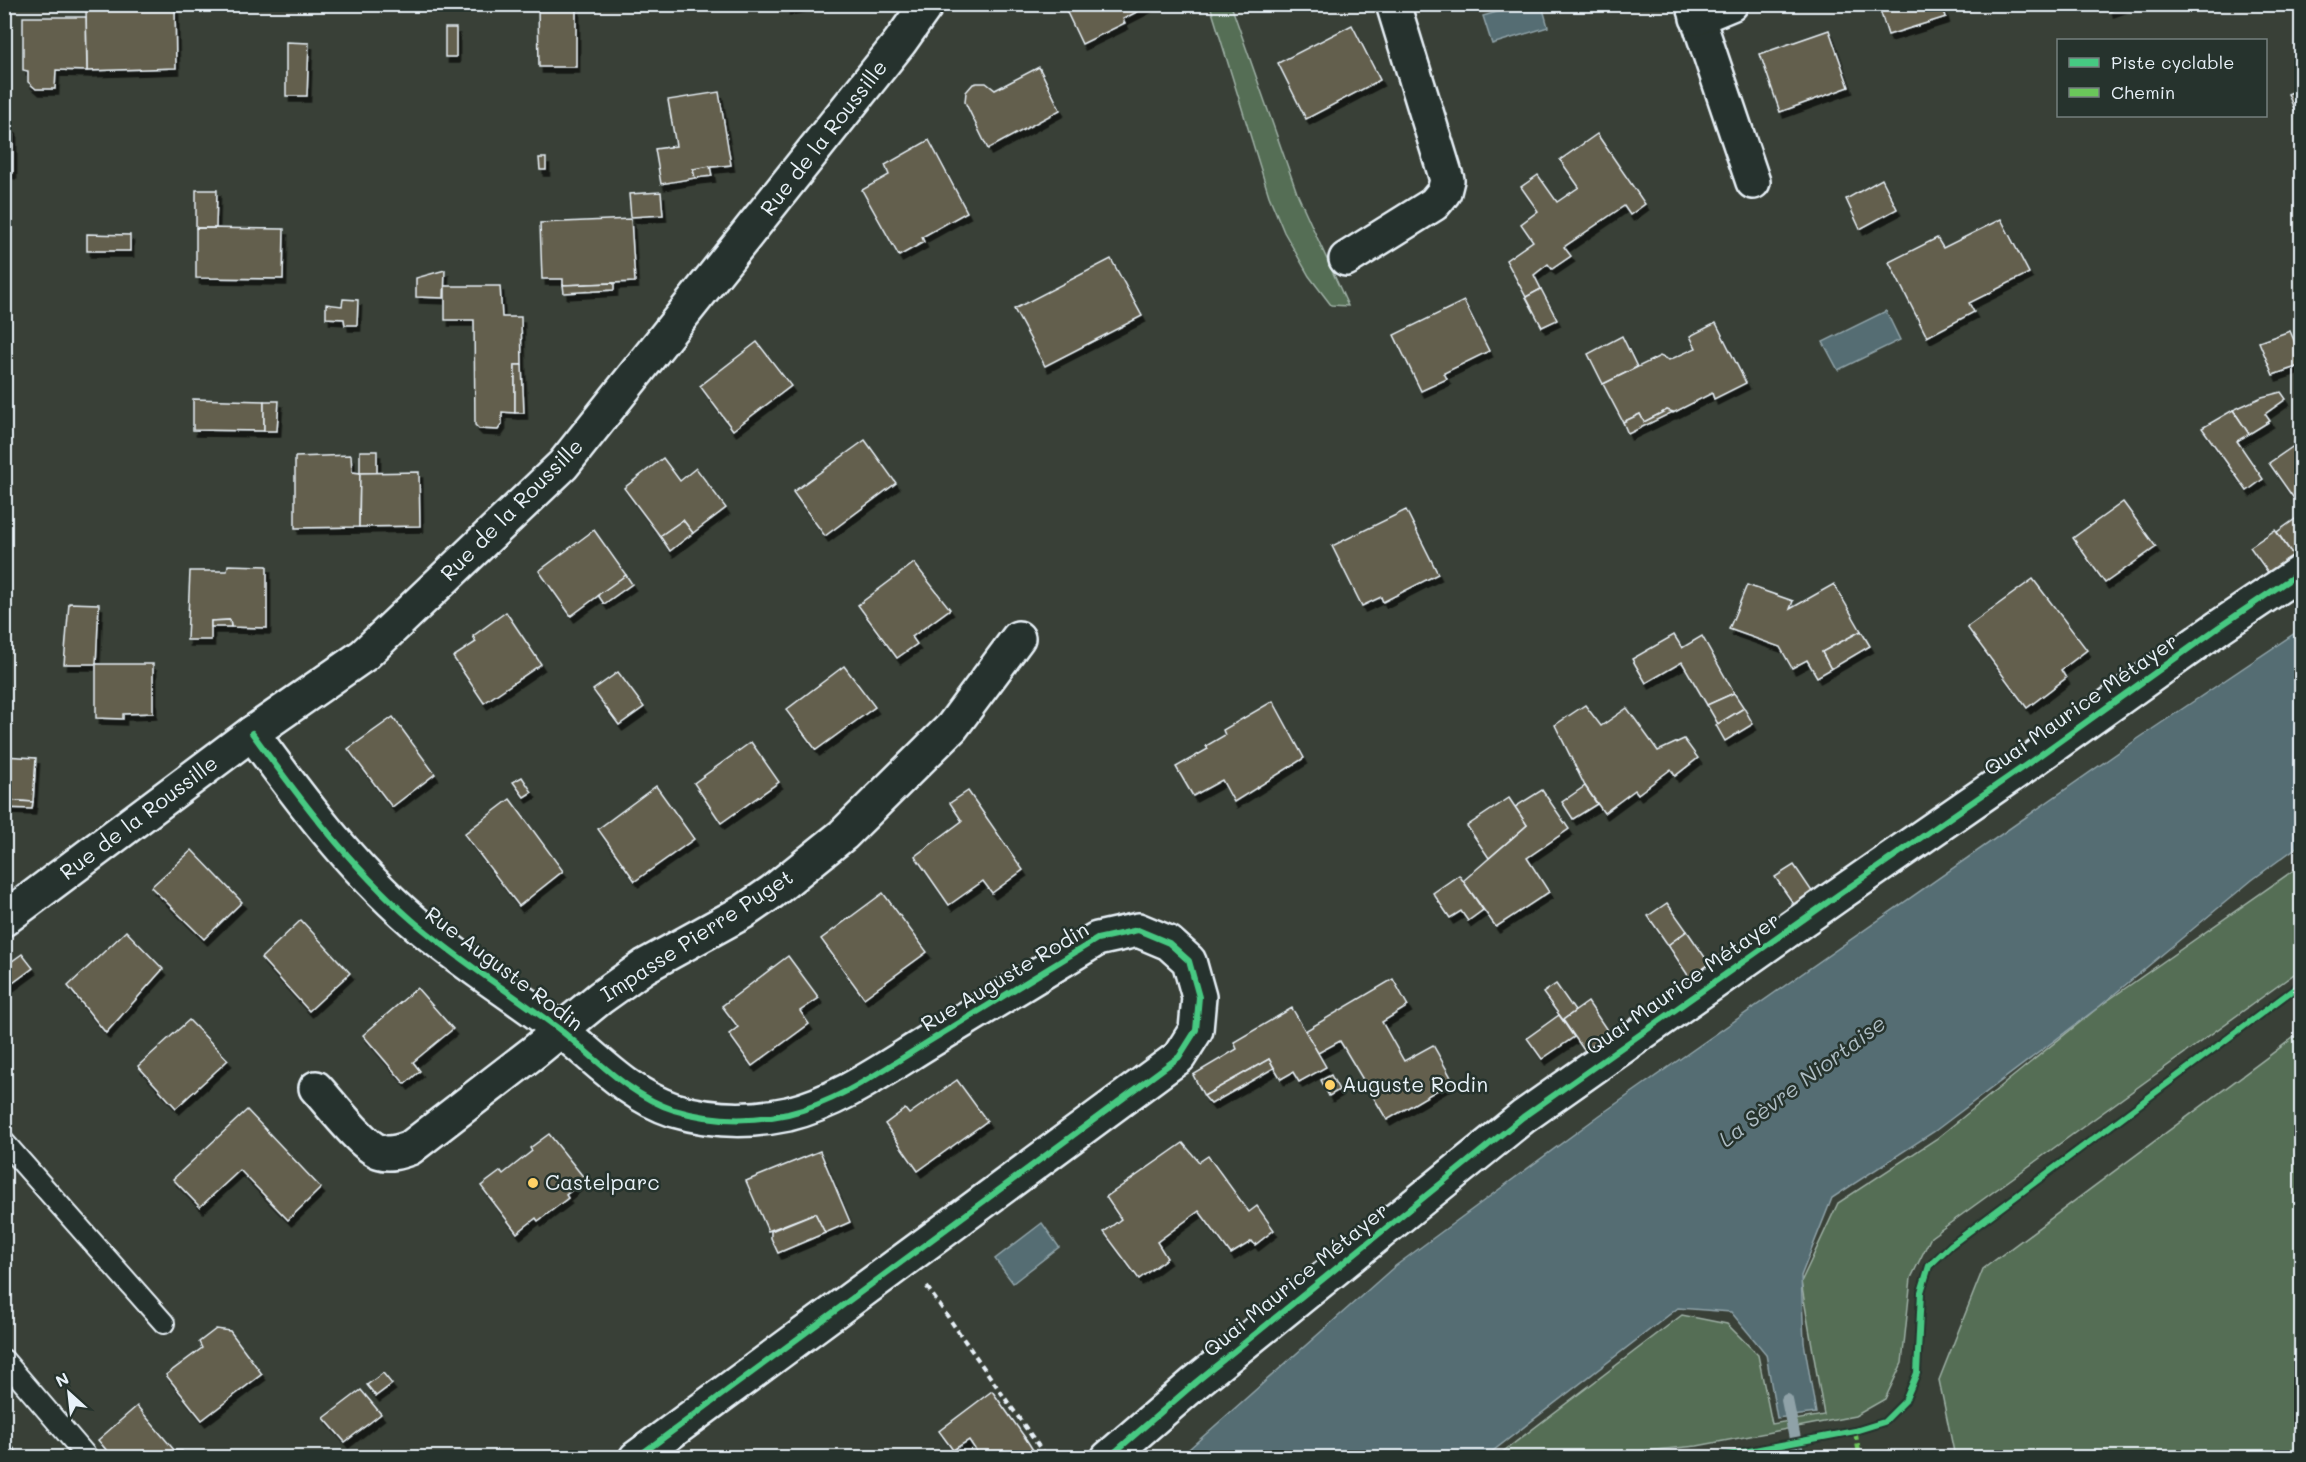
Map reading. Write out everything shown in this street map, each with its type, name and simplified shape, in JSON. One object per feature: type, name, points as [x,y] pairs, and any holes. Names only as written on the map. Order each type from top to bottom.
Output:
[{"type":"street","name":"Rue de la Roussille","points":[[4,920],[252,733],[364,655],[563,465],[878,70],[927,4]]},
{"type":"street","points":[[1346,260],[1434,204],[1444,192],[1447,180],[1393,4]]},
{"type":"street","points":[[1731,4],[1695,11],[1753,182]]},
{"type":"street","name":"Quai Maurice Métayer","points":[[1108,1458],[1196,1382],[1523,1118],[2301,571]]},
{"type":"street","name":"Impasse Pierre Puget","points":[[316,1088],[367,1144],[381,1152],[396,1153],[410,1148],[600,998],[645,966],[709,932],[762,899],[843,835],[952,727],[1018,638]]},
{"type":"street","name":"Rue Auguste Rodin","points":[[252,733],[300,800],[368,876],[411,918],[458,957],[560,1030],[619,1080],[672,1109],[706,1118],[744,1120],[789,1113],[829,1099],[880,1071],[1097,939],[1138,930],[1169,943],[1189,961],[1199,997],[1196,1030],[1179,1057],[636,1458]]},
{"type":"lane","points":[[4,1142],[164,1323]]},
{"type":"lane","points":[[4,1360],[88,1458]]},
{"type":"path","points":[[906,1257],[1047,1458]]},
{"type":"green space","points":[[1210,5],[1231,5],[1297,193],[1348,306],[1331,305],[1309,276],[1284,232],[1269,196]]},
{"type":"green space","points":[[2301,865],[2301,969],[1931,1237],[1911,1278],[1902,1363],[1885,1399],[1855,1416],[1697,1446],[1613,1454],[1612,1457],[1496,1457],[1682,1315],[1727,1324],[1758,1355],[1772,1424],[1824,1415],[1801,1282],[1838,1203],[1936,1139],[2100,1006]]},
{"type":"green space","points":[[2301,1032],[2301,1457],[1955,1457],[1939,1380],[1983,1269]]},
{"type":"water","points":[[1521,5],[1542,5],[1548,27],[1492,44],[1483,16]]},
{"type":"water","points":[[1886,311],[1900,340],[1838,370],[1823,342]]},
{"type":"water","name":"La Sèvre Niortaise","points":[[2301,629],[2301,844],[2252,880],[2100,1006],[1935,1131],[1832,1198],[1801,1276],[1804,1342],[1816,1413],[1777,1418],[1766,1354],[1731,1312],[1678,1308],[1485,1457],[1180,1457],[1394,1267],[1600,1115],[2136,740]]},
{"type":"water","points":[[1042,1223],[1059,1247],[1013,1283],[995,1259]]},
{"type":"building","points":[[137,4],[137,9],[175,8],[176,68],[87,71],[86,5]]},
{"type":"building","points":[[538,4],[576,4],[576,67],[539,67]]},
{"type":"building","points":[[785,4],[818,4],[786,9]]},
{"type":"building","points":[[1063,4],[1152,4],[1123,19],[1125,23],[1082,44]]},
{"type":"building","points":[[1878,4],[1942,4],[1946,17],[1888,35]]},
{"type":"building","points":[[2108,4],[2130,4],[2110,11]]},
{"type":"building","points":[[23,17],[86,17],[87,71],[56,70],[55,89],[36,89],[28,82],[28,71],[23,70]]},
{"type":"building","points":[[1352,25],[1380,80],[1306,119],[1278,63]]},
{"type":"building","points":[[445,28],[456,28],[456,57],[445,57]]},
{"type":"building","points":[[1829,30],[1849,87],[1780,112],[1760,54]]},
{"type":"building","points":[[286,42],[309,43],[307,96],[286,96]]},
{"type":"building","points":[[1039,67],[1060,110],[988,149],[965,102],[966,92],[977,83],[986,83],[995,90]]},
{"type":"building","points":[[2302,88],[2302,128],[2288,94]]},
{"type":"building","points":[[719,92],[731,165],[693,169],[695,178],[661,184],[655,149],[676,146],[668,100]]},
{"type":"building","points":[[13,128],[13,173],[4,172],[4,129]]},
{"type":"building","points":[[1597,134],[1645,204],[1630,215],[1624,206],[1564,247],[1571,256],[1552,269],[1548,264],[1534,275],[1541,289],[1526,297],[1506,260],[1533,241],[1521,224],[1538,211],[1521,187],[1538,175],[1557,202],[1579,187],[1560,160]]},
{"type":"building","points":[[929,140],[967,212],[922,237],[924,242],[899,256],[862,190],[889,175],[885,165]]},
{"type":"building","points":[[539,158],[546,158],[546,170],[540,170]]},
{"type":"building","points":[[710,166],[712,176],[695,178],[693,169]]},
{"type":"building","points":[[1882,179],[1897,209],[1860,229],[1846,199]]},
{"type":"building","points":[[196,190],[217,190],[216,228],[196,228]]},
{"type":"building","points":[[661,192],[663,215],[631,217],[629,194]]},
{"type":"building","points":[[631,219],[635,282],[563,285],[563,279],[542,279],[540,223]]},
{"type":"building","points":[[2001,219],[2029,273],[1969,303],[1974,312],[1927,337],[1889,262],[1937,238],[1943,248]]},
{"type":"building","points":[[196,228],[284,229],[283,279],[196,278]]},
{"type":"building","points":[[87,234],[130,235],[130,251],[87,251]]},
{"type":"building","points":[[1111,259],[1142,316],[1045,366],[1014,309]]},
{"type":"building","points":[[445,270],[444,298],[416,297],[416,278]]},
{"type":"building","points":[[614,283],[614,290],[564,293],[563,285]]},
{"type":"building","points":[[445,286],[500,286],[502,317],[521,317],[522,365],[515,365],[515,413],[502,412],[502,424],[498,430],[479,429],[475,425],[474,320],[445,320]]},
{"type":"building","points":[[1541,289],[1557,320],[1542,327],[1526,297]]},
{"type":"building","points":[[343,299],[358,300],[357,325],[345,325],[344,319],[326,318],[326,304],[342,306]]},
{"type":"building","points":[[1464,301],[1489,351],[1444,373],[1447,379],[1421,391],[1394,335]]},
{"type":"building","points":[[1716,323],[1746,383],[1714,399],[1712,393],[1673,413],[1667,410],[1644,422],[1640,414],[1623,422],[1603,384],[1660,356],[1669,360],[1696,348],[1690,336]]},
{"type":"building","points":[[2290,331],[2302,359],[2302,365],[2273,375],[2259,342]]},
{"type":"building","points":[[1622,336],[1637,367],[1603,384],[1588,354]]},
{"type":"building","points":[[757,342],[791,386],[733,430],[700,386]]},
{"type":"building","points":[[515,365],[522,365],[524,413],[515,413]]},
{"type":"building","points":[[2281,392],[2286,399],[2265,414],[2270,421],[2249,434],[2233,410],[2262,397]]},
{"type":"building","points":[[193,399],[264,401],[264,431],[193,430]]},
{"type":"building","points":[[264,401],[279,401],[277,431],[264,431]]},
{"type":"building","points":[[1667,410],[1673,412],[1628,434],[1623,422],[1640,414],[1644,422]]},
{"type":"building","points":[[2233,410],[2249,434],[2237,441],[2263,479],[2247,491],[2202,428]]},
{"type":"building","points":[[2302,437],[2302,510],[2269,463],[2295,445],[2294,442]]},
{"type":"building","points":[[865,440],[896,483],[825,536],[793,492]]},
{"type":"building","points":[[360,451],[377,451],[377,473],[360,473]]},
{"type":"building","points":[[351,455],[352,472],[360,473],[359,527],[295,528],[295,457]]},
{"type":"building","points":[[663,458],[680,481],[696,468],[726,508],[693,533],[683,520],[660,536],[624,488]]},
{"type":"building","points":[[419,472],[420,526],[359,527],[360,473]]},
{"type":"building","points":[[2123,502],[2156,547],[2105,583],[2073,538]]},
{"type":"building","points":[[1406,510],[1438,574],[1383,602],[1381,597],[1362,606],[1332,546]]},
{"type":"building","points":[[2298,517],[2302,523],[2302,554],[2295,558],[2277,532]]},
{"type":"building","points":[[683,520],[693,533],[670,551],[660,536]]},
{"type":"building","points":[[594,530],[626,575],[571,616],[539,571]]},
{"type":"building","points":[[2275,530],[2295,558],[2270,575],[2250,547]]},
{"type":"building","points":[[914,563],[950,609],[912,637],[917,644],[897,658],[858,605]]},
{"type":"building","points":[[228,565],[267,566],[267,628],[231,627],[230,620],[211,621],[211,640],[187,640],[190,571],[227,571]]},
{"type":"building","points":[[626,575],[632,584],[604,604],[598,595]]},
{"type":"building","points":[[2033,579],[2087,650],[2061,670],[2066,678],[2027,708],[1967,627]]},
{"type":"building","points":[[1834,584],[1861,631],[1822,652],[1831,669],[1817,677],[1807,660],[1792,668],[1780,647],[1729,629],[1747,585],[1793,601],[1790,609]]},
{"type":"building","points":[[69,603],[99,604],[96,664],[64,664]]},
{"type":"building","points":[[506,612],[541,664],[484,703],[453,657],[476,642],[473,636]]},
{"type":"building","points":[[230,620],[231,627],[211,627],[211,621]]},
{"type":"building","points":[[1861,631],[1870,646],[1831,669],[1822,652]]},
{"type":"building","points":[[1674,635],[1682,648],[1702,636],[1734,693],[1707,705],[1682,662],[1646,683],[1632,659]]},
{"type":"building","points":[[96,664],[153,664],[153,713],[123,714],[123,719],[96,718]]},
{"type":"building","points":[[844,666],[875,707],[816,750],[786,710]]},
{"type":"building","points":[[618,672],[644,707],[619,725],[593,690]]},
{"type":"building","points":[[1734,693],[1744,708],[1718,724],[1707,705]]},
{"type":"building","points":[[1273,701],[1304,758],[1234,802],[1222,780],[1193,796],[1176,767],[1208,749],[1206,746],[1225,735],[1223,730]]},
{"type":"building","points":[[1585,705],[1601,726],[1627,708],[1658,751],[1684,739],[1698,758],[1675,776],[1671,769],[1638,794],[1635,790],[1604,813],[1585,786],[1555,725]]},
{"type":"building","points":[[1744,708],[1753,724],[1725,741],[1716,725]]},
{"type":"building","points":[[393,717],[435,774],[392,807],[348,749]]},
{"type":"building","points":[[751,742],[779,782],[721,823],[694,783]]},
{"type":"building","points":[[4,756],[36,758],[33,802],[4,800]]},
{"type":"building","points":[[522,777],[532,792],[524,797],[513,782]]},
{"type":"building","points":[[656,786],[694,839],[635,881],[598,829]]},
{"type":"building","points":[[1585,786],[1597,804],[1573,819],[1562,802]]},
{"type":"building","points":[[1542,790],[1569,829],[1527,858],[1549,892],[1496,927],[1463,881],[1527,825],[1515,807]]},
{"type":"building","points":[[968,791],[1023,870],[992,893],[983,881],[949,905],[915,856],[962,821],[950,803]]},
{"type":"building","points":[[1509,798],[1527,825],[1489,858],[1467,826]]},
{"type":"building","points":[[510,799],[563,871],[519,906],[464,834]]},
{"type":"building","points":[[4,800],[33,802],[32,809],[4,808]]},
{"type":"building","points":[[192,850],[242,902],[204,939],[151,887]]},
{"type":"building","points":[[1794,865],[1813,893],[1795,906],[1775,877]]},
{"type":"building","points":[[1459,875],[1483,910],[1468,921],[1461,911],[1450,918],[1433,893]]},
{"type":"building","points":[[883,893],[927,952],[864,998],[821,939]]},
{"type":"building","points":[[1667,903],[1687,931],[1668,945],[1648,916]]},
{"type":"building","points":[[301,920],[350,973],[309,1011],[261,958]]},
{"type":"building","points":[[126,931],[163,969],[106,1033],[68,986]]},
{"type":"building","points":[[1687,931],[1711,966],[1691,980],[1668,945]]},
{"type":"building","points":[[22,954],[33,968],[10,985],[4,978],[4,967]]},
{"type":"building","points":[[788,956],[819,998],[800,1011],[809,1024],[752,1066],[729,1034],[738,1027],[722,1006]]},
{"type":"building","points":[[1393,979],[1408,1006],[1382,1022],[1404,1061],[1433,1045],[1453,1081],[1387,1120],[1340,1041],[1318,1053],[1305,1031]]},
{"type":"building","points":[[1556,984],[1575,1011],[1563,1020],[1543,993]]},
{"type":"building","points":[[417,988],[453,1029],[413,1062],[420,1071],[405,1084],[363,1035]]},
{"type":"building","points":[[1588,1002],[1611,1036],[1586,1053],[1563,1020]]},
{"type":"building","points":[[1292,1008],[1326,1067],[1299,1082],[1293,1072],[1281,1079],[1269,1059],[1204,1096],[1193,1075],[1237,1049],[1234,1042]]},
{"type":"building","points":[[1559,1015],[1574,1037],[1542,1059],[1527,1038]]},
{"type":"building","points":[[189,1020],[228,1060],[176,1108],[138,1066]]},
{"type":"building","points":[[1269,1059],[1274,1068],[1211,1104],[1204,1096]]},
{"type":"building","name":"Auguste Rodin","points":[[1331,1075],[1339,1090],[1329,1096],[1321,1080]]},
{"type":"building","points":[[957,1080],[987,1121],[918,1171],[885,1124],[905,1109],[909,1114]]},
{"type":"building","points":[[247,1110],[321,1188],[288,1220],[240,1170],[200,1207],[173,1179]]},
{"type":"building","name":"Castelparc","points":[[549,1134],[585,1179],[566,1195],[568,1198],[538,1221],[536,1218],[517,1233],[481,1186],[501,1171],[503,1174],[532,1151],[530,1148]]},
{"type":"building","points":[[1183,1143],[1199,1162],[1208,1156],[1249,1212],[1257,1206],[1274,1230],[1255,1245],[1252,1241],[1231,1254],[1199,1211],[1157,1242],[1167,1258],[1139,1279],[1104,1232],[1121,1219],[1106,1197]]},
{"type":"building","points":[[820,1151],[850,1222],[825,1233],[815,1213],[768,1231],[746,1181]]},
{"type":"building","points":[[815,1213],[825,1233],[778,1253],[771,1238],[771,1231]]},
{"type":"building","points":[[216,1329],[230,1331],[262,1374],[202,1420],[166,1375],[202,1348],[199,1342]]},
{"type":"building","points":[[383,1373],[392,1384],[376,1396],[367,1385]]},
{"type":"building","points":[[361,1390],[381,1414],[345,1442],[324,1418]]},
{"type":"building","points":[[992,1391],[1038,1458],[981,1458],[969,1440],[953,1450],[939,1431]]},
{"type":"building","points":[[137,1406],[175,1451],[182,1451],[187,1458],[113,1458],[98,1440]]},
{"type":"building","points":[[5,1438],[22,1458],[4,1458]]},
{"type":"waterway","points":[[1787,1400],[1799,1458]]},
{"type":"marked path","points":[[1855,1431],[1860,1458]]},
{"type":"cycle path","points":[[1108,1458],[1196,1382],[1523,1117],[2302,571]]},
{"type":"cycle path","points":[[252,733],[307,807],[347,855],[412,920],[559,1029],[627,1085],[657,1103],[688,1114],[731,1119],[760,1118],[807,1109],[843,1093],[878,1073],[1097,939],[1138,930],[1169,943],[1189,961],[1199,997],[1196,1030],[1179,1057],[636,1458]]},
{"type":"cycle path","points":[[1712,1458],[1855,1431],[1884,1422],[1905,1401],[1917,1373],[1921,1292],[1929,1266],[1951,1245],[2302,983]]},
{"type":"place","name":"Auguste Rodin","points":[[1330,1085]]},
{"type":"place","name":"Castelparc","points":[[533,1183]]}]
